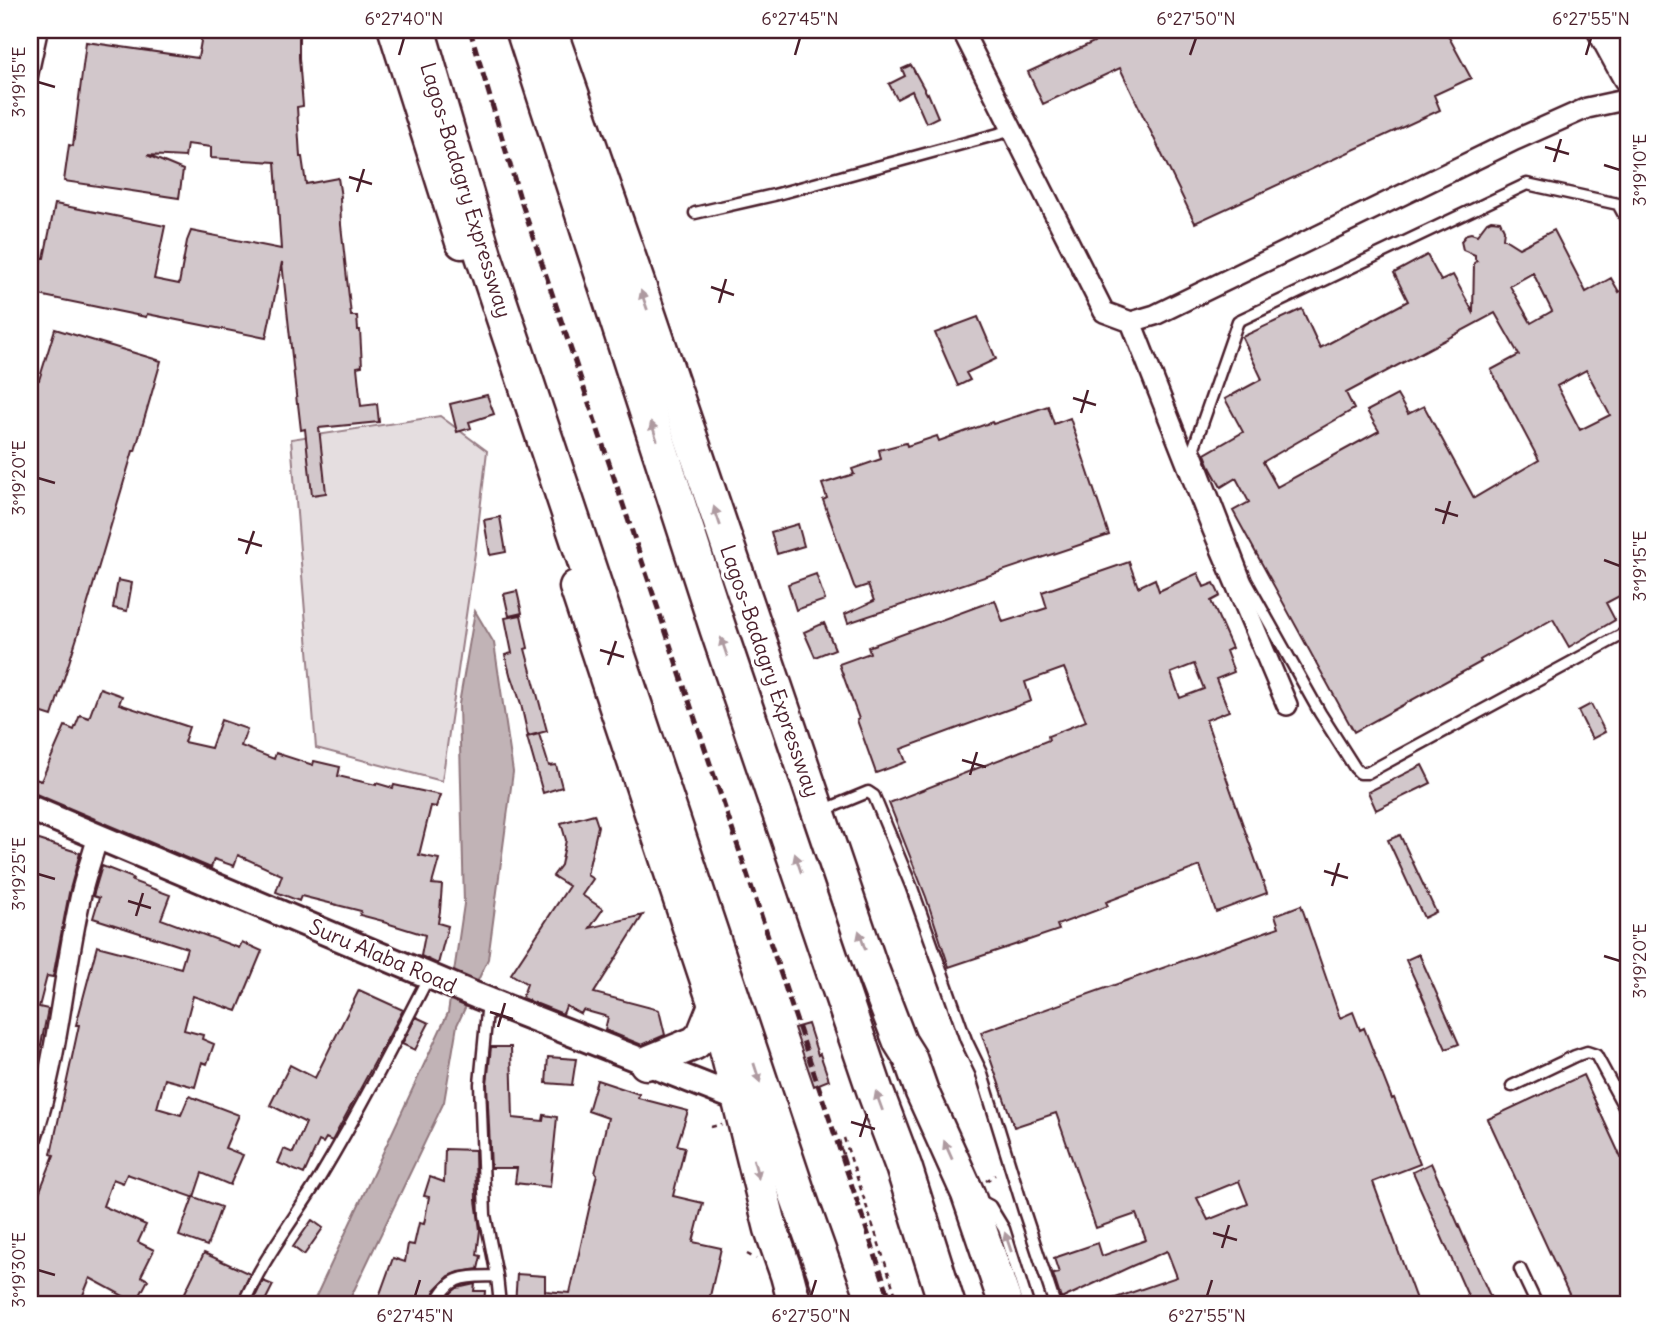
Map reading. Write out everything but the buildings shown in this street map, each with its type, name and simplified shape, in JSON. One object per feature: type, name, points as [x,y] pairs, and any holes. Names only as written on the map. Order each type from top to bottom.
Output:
[{"type":"highway","name":"Lagos-Badagry Expressway","points":[[417,30],[484,257],[798,1196],[837,1305]]},
{"type":"highway","name":"Lagos-Badagry Expressway","points":[[524,30],[718,629],[875,1091],[904,1168],[947,1305]]},
{"type":"highway","points":[[904,1168],[942,1234],[967,1305]]},
{"type":"highway","points":[[797,1302],[806,1278],[798,1196]]},
{"type":"main road","name":"Lagos-Badagry Expressway","points":[[395,30],[475,284],[715,1005],[771,1229],[797,1302]]},
{"type":"main road","name":"Lagos-Badagry Expressway","points":[[550,30],[870,964],[900,1042],[910,1058],[922,1092],[968,1194],[1006,1305]]},
{"type":"main road","points":[[1604,30],[1629,76]]},
{"type":"main road","points":[[646,1063],[695,1043],[703,1035],[715,1005]]},
{"type":"street","points":[[962,30],[1104,312],[1131,322],[1155,316],[1515,140],[1587,108],[1629,99]]},
{"type":"street","points":[[1131,322],[1213,530],[1287,705]]},
{"type":"street","name":"Suru Alaba Road","points":[[30,807],[482,999],[739,1099]]},
{"type":"street","points":[[30,1142],[57,1030],[79,902],[98,836]]},
{"type":"lane","points":[[30,85],[42,30]]},
{"type":"lane","points":[[695,213],[774,195],[1014,130]]},
{"type":"lane","points":[[1629,224],[1618,204],[1527,184],[1238,321],[1194,447],[1247,581],[1320,713],[1360,773],[1367,773],[1629,631]]},
{"type":"lane","points":[[818,813],[868,792],[874,796],[912,888],[966,1040],[981,1071],[1055,1305]]},
{"type":"lane","points":[[243,1305],[437,979]]},
{"type":"lane","points":[[482,999],[480,1084],[485,1215],[500,1305]]},
{"type":"lane","points":[[1512,1086],[1587,1052],[1596,1055],[1629,1116]]},
{"type":"lane","points":[[968,1194],[990,1206],[1004,1229],[1028,1305]]},
{"type":"lane","points":[[1520,1269],[1536,1305]]},
{"type":"lane","points":[[436,1305],[442,1293],[459,1278],[497,1276]]},
{"type":"path","points":[[844,1138],[899,1305]]},
{"type":"path","points":[[839,1140],[844,1158]]},
{"type":"shaded area","points":[[440,416],[487,451],[442,781],[316,748],[291,439]]},
{"type":"shaded area","points":[[475,611],[494,643],[513,772],[488,959],[457,1025],[444,1102],[347,1305],[312,1305],[448,1013],[464,904],[459,704]]},
{"type":"railway","points":[[470,30],[519,195],[892,1305]]}]
